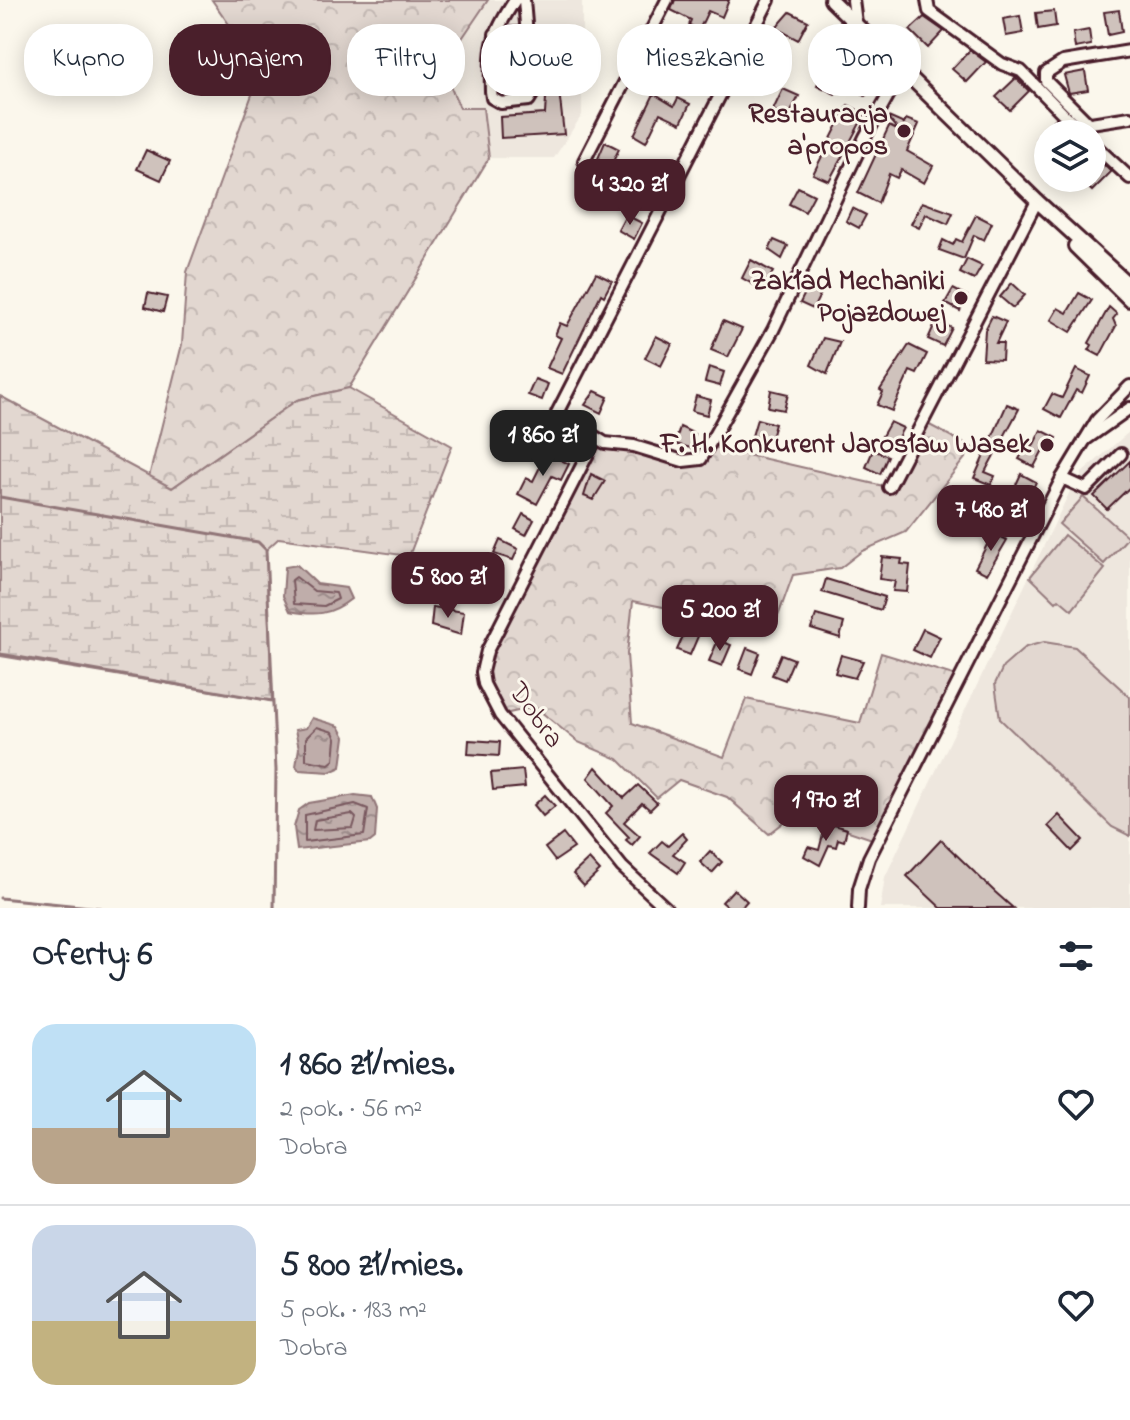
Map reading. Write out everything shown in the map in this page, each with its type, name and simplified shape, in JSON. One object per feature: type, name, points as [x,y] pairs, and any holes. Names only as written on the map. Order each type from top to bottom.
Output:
[{"type":"main road","points":[[835,2],[856,23]]},
{"type":"main road","points":[[921,87],[1037,201],[1130,286]]},
{"type":"main road","points":[[1055,217],[1069,239],[1130,300]]},
{"type":"street","points":[[501,24],[515,0]]},
{"type":"street","points":[[524,0],[525,24]]},
{"type":"street","points":[[584,161],[667,0]]},
{"type":"street","points":[[769,0],[557,413],[596,438],[683,461],[701,459],[773,330],[865,137],[888,96]]},
{"type":"street","points":[[853,0],[856,23]]},
{"type":"street","points":[[927,0],[929,11],[1002,64],[1021,71],[1069,120]]},
{"type":"street","points":[[1085,120],[1046,81],[1046,73],[1063,62],[1130,51]]},
{"type":"street","points":[[492,96],[501,103],[529,100],[531,96]]},
{"type":"street","points":[[1106,120],[1130,117]]},
{"type":"street","points":[[1106,156],[1130,178]]},
{"type":"street","points":[[889,487],[1037,201]]},
{"type":"street","points":[[858,908],[859,889],[869,858],[1062,478],[1097,420],[1130,386]]},
{"type":"street","points":[[1083,441],[1130,408]]},
{"type":"street","name":"Dobra","points":[[596,438],[487,651],[482,672],[484,684],[500,715],[622,867],[666,908]]},
{"type":"street","points":[[1062,478],[1086,489],[1121,454]]},
{"type":"shaded area","points":[[488,0],[582,0],[582,24],[481,24],[481,96],[582,96],[582,115],[554,158],[489,158],[483,108],[460,108],[455,96],[465,96],[465,34]]},
{"type":"shaded area","points":[[1130,431],[1130,908],[880,908],[885,877],[1072,487],[1078,485],[1082,473]]},
{"type":"green space","points":[[212,0],[488,0],[465,34],[465,24],[347,24],[347,96],[455,96],[460,108],[483,108],[489,158],[349,388],[297,400],[172,488],[149,477],[182,344],[187,272],[251,96],[331,96],[331,24],[229,24]]},
{"type":"green space","points":[[349,388],[452,446],[409,556],[279,538],[266,550],[272,701],[0,656],[0,396],[172,488],[297,400]]},
{"type":"green space","points":[[922,421],[973,448],[906,532],[862,551],[840,568],[793,575],[776,622],[768,628],[633,601],[627,654],[632,723],[724,757],[746,699],[860,723],[881,653],[960,677],[878,841],[796,813],[769,834],[727,797],[679,780],[657,798],[618,759],[578,742],[535,707],[500,715],[487,693],[487,651],[596,438],[693,463],[709,446],[888,487]]},
{"type":"green space","points":[[1083,497],[1128,537],[1104,564],[1059,524]]},
{"type":"green space","points":[[1064,535],[1105,569],[1072,610],[1059,599],[1056,602],[1030,577]]},
{"type":"green space","points":[[1044,642],[1075,647],[1130,697],[1130,836],[1112,827],[1000,719],[995,684],[1003,667],[1026,647]]},
{"type":"water","points":[[297,565],[317,584],[346,588],[351,599],[322,613],[290,611],[283,596],[285,567]]},
{"type":"water","points":[[312,718],[339,726],[345,737],[341,767],[330,772],[299,770],[296,766],[299,748],[295,730],[306,728]]},
{"type":"water","points":[[355,795],[372,797],[377,809],[375,838],[370,842],[297,850],[294,827],[299,810],[309,803]]},
{"type":"building","points":[[675,0],[729,0],[722,17],[708,11],[702,24],[689,24],[691,20],[671,10]]},
{"type":"building","points":[[1119,10],[1122,32],[1108,35],[1104,12]]},
{"type":"building","points":[[1054,11],[1056,26],[1038,29],[1036,13]]},
{"type":"building","points":[[790,12],[808,21],[798,40],[792,37],[792,24],[780,24]]},
{"type":"building","points":[[1020,16],[1023,33],[1006,36],[1003,19]]},
{"type":"building","points":[[924,17],[944,31],[928,48],[921,41],[921,24],[916,24]]},
{"type":"building","points":[[1089,30],[1091,45],[1075,48],[1073,33]]},
{"type":"building","points":[[970,50],[986,62],[967,82],[952,69]]},
{"type":"building","points":[[1085,71],[1088,90],[1069,93],[1064,75]]},
{"type":"building","points":[[1016,78],[1029,91],[1010,110],[996,97]]},
{"type":"building","points":[[792,93],[799,96],[788,118],[773,110],[780,96],[792,96]]},
{"type":"building","points":[[546,96],[560,96],[564,134],[501,138],[500,117],[545,114]]},
{"type":"building","points":[[653,96],[674,106],[678,98],[690,104],[681,123],[660,113],[646,142],[634,135]]},
{"type":"building","points":[[848,105],[865,114],[829,181],[813,174]]},
{"type":"building","points":[[886,116],[904,124],[906,119],[919,124],[907,151],[933,166],[924,183],[901,170],[897,178],[889,174],[878,203],[858,193],[889,126],[899,131]]},
{"type":"building","points":[[605,142],[619,149],[597,195],[585,189]]},
{"type":"building","points":[[146,150],[170,161],[161,180],[137,169]]},
{"type":"building","points":[[628,168],[642,176],[634,191],[620,184]]},
{"type":"building","points":[[798,187],[814,195],[805,212],[789,204]]},
{"type":"building","points":[[922,202],[953,213],[948,224],[926,214],[919,228],[911,224]]},
{"type":"building","points":[[852,208],[866,215],[859,228],[846,221]]},
{"type":"building","points":[[626,215],[642,223],[634,239],[618,230]]},
{"type":"building","points":[[976,215],[992,223],[984,240],[974,235],[964,259],[939,250],[943,240],[953,245],[956,239],[962,242]]},
{"type":"building","points":[[774,240],[788,246],[782,259],[769,250]]},
{"type":"building","points":[[967,259],[982,266],[974,280],[960,273]]},
{"type":"building","points":[[751,260],[773,272],[763,290],[742,278]]},
{"type":"building","points":[[596,273],[612,281],[604,296],[601,294],[562,374],[547,368],[561,338],[555,335],[560,323],[567,326]]},
{"type":"building","points":[[1012,283],[1025,295],[1013,308],[1000,297]]},
{"type":"building","points":[[808,287],[821,293],[813,309],[800,303]]},
{"type":"building","points":[[953,289],[967,296],[960,311],[945,303]]},
{"type":"building","points":[[148,293],[167,297],[163,312],[145,307]]},
{"type":"building","points":[[1079,293],[1092,300],[1071,332],[1051,320],[1058,308],[1067,313]]},
{"type":"building","points":[[1109,307],[1117,314],[1113,319],[1116,326],[1100,356],[1089,350],[1092,345],[1089,343]]},
{"type":"building","points":[[992,316],[1006,322],[996,343],[1003,343],[1002,360],[983,359],[985,330]]},
{"type":"building","points":[[723,321],[742,329],[728,357],[711,350]]},
{"type":"building","points":[[936,321],[952,328],[943,346],[928,339]]},
{"type":"building","points":[[656,336],[672,344],[661,366],[645,358]]},
{"type":"building","points":[[823,338],[840,342],[827,374],[811,365]]},
{"type":"building","points":[[909,345],[927,354],[917,374],[910,371],[892,411],[877,405],[883,392],[880,390]]},
{"type":"building","points":[[709,367],[724,372],[720,386],[705,382]]},
{"type":"building","points":[[1076,369],[1090,376],[1082,393],[1076,390],[1061,418],[1044,409],[1052,394],[1062,398]]},
{"type":"building","points":[[535,379],[548,384],[542,400],[528,395]]},
{"type":"building","points":[[771,390],[788,394],[784,410],[768,407]]},
{"type":"building","points":[[595,391],[608,397],[601,413],[585,405]]},
{"type":"building","points":[[696,396],[711,400],[707,415],[692,411]]},
{"type":"building","points":[[1007,404],[1019,409],[985,472],[995,476],[991,485],[974,478]]},
{"type":"building","points":[[757,419],[775,424],[770,441],[752,436]]},
{"type":"building","points":[[890,422],[903,428],[895,443],[882,436]]},
{"type":"building","points":[[562,426],[578,435],[571,447],[555,438]]},
{"type":"building","points":[[680,427],[695,434],[691,448],[675,444]]},
{"type":"building","points":[[1041,430],[1057,438],[1050,452],[1044,448],[1034,467],[1019,459],[1028,443],[1033,446]]},
{"type":"building","points":[[873,450],[888,456],[880,474],[866,467]]},
{"type":"building","points":[[547,453],[569,464],[561,480],[552,476],[537,504],[518,494],[526,478],[533,481]]},
{"type":"building","points":[[1130,461],[1130,487],[1107,509],[1094,496]]},
{"type":"building","points":[[591,474],[605,481],[593,500],[584,496]]},
{"type":"building","points":[[1021,474],[1036,482],[1015,526],[1000,519]]},
{"type":"building","points":[[961,499],[974,504],[967,523],[951,517]]},
{"type":"building","points":[[523,514],[534,520],[526,535],[515,529]]},
{"type":"building","points":[[993,533],[1007,540],[987,574],[975,568]]},
{"type":"building","points":[[500,540],[518,549],[513,560],[494,554]]},
{"type":"building","points":[[882,557],[902,559],[901,564],[910,565],[907,592],[893,591],[895,581],[879,579]]},
{"type":"building","points":[[489,577],[501,582],[494,598],[482,593]]},
{"type":"building","points":[[826,579],[885,597],[881,610],[822,592]]},
{"type":"building","points":[[433,607],[464,612],[461,635],[431,626]]},
{"type":"building","points":[[816,615],[844,623],[840,638],[811,629]]},
{"type":"building","points":[[686,629],[699,634],[690,655],[677,650]]},
{"type":"building","points":[[923,629],[940,637],[930,658],[913,650]]},
{"type":"building","points":[[718,640],[731,645],[722,666],[709,661]]},
{"type":"building","points":[[747,648],[760,653],[752,674],[739,669]]},
{"type":"building","points":[[781,654],[794,659],[785,680],[772,675]]},
{"type":"building","points":[[841,655],[863,661],[855,678],[835,673]]},
{"type":"building","points":[[469,740],[500,742],[499,756],[468,754]]},
{"type":"building","points":[[596,767],[624,798],[638,785],[657,803],[650,810],[642,803],[624,822],[640,836],[632,845],[626,840],[629,837],[606,813],[613,806],[588,778]]},
{"type":"building","points":[[523,770],[525,787],[493,790],[491,773]]},
{"type":"building","points":[[545,795],[555,806],[543,816],[534,805]]},
{"type":"building","points":[[1059,815],[1083,840],[1072,851],[1048,826]]},
{"type":"building","points":[[826,823],[847,829],[844,841],[838,839],[836,847],[829,845],[820,865],[804,856],[808,847],[819,850]]},
{"type":"building","points":[[682,833],[687,839],[673,854],[685,862],[678,873],[650,853],[662,841],[668,846]]},
{"type":"building","points":[[563,834],[574,848],[555,861],[545,848]]},
{"type":"building","points":[[941,840],[1013,908],[941,908],[907,876]]},
{"type":"building","points":[[710,851],[722,862],[712,873],[700,862]]},
{"type":"building","points":[[589,859],[600,871],[584,886],[573,874]]},
{"type":"building","points":[[734,889],[747,901],[741,908],[729,908],[722,902]]},
{"type":"waterway","points":[[0,497],[258,542],[266,550],[276,770],[274,908]]},
{"type":"waterway","points":[[0,654],[272,701]]},
{"type":"waterway","points":[[0,898],[100,908]]},
{"type":"place","name":"Restauracja a'propos","points":[[904,131]]},
{"type":"place","name":"Zakład Mechaniki Pojazdowej","points":[[961,298]]},
{"type":"place","name":"F. H. Konkurent Jarosław Wasek","points":[[1047,445]]}]
